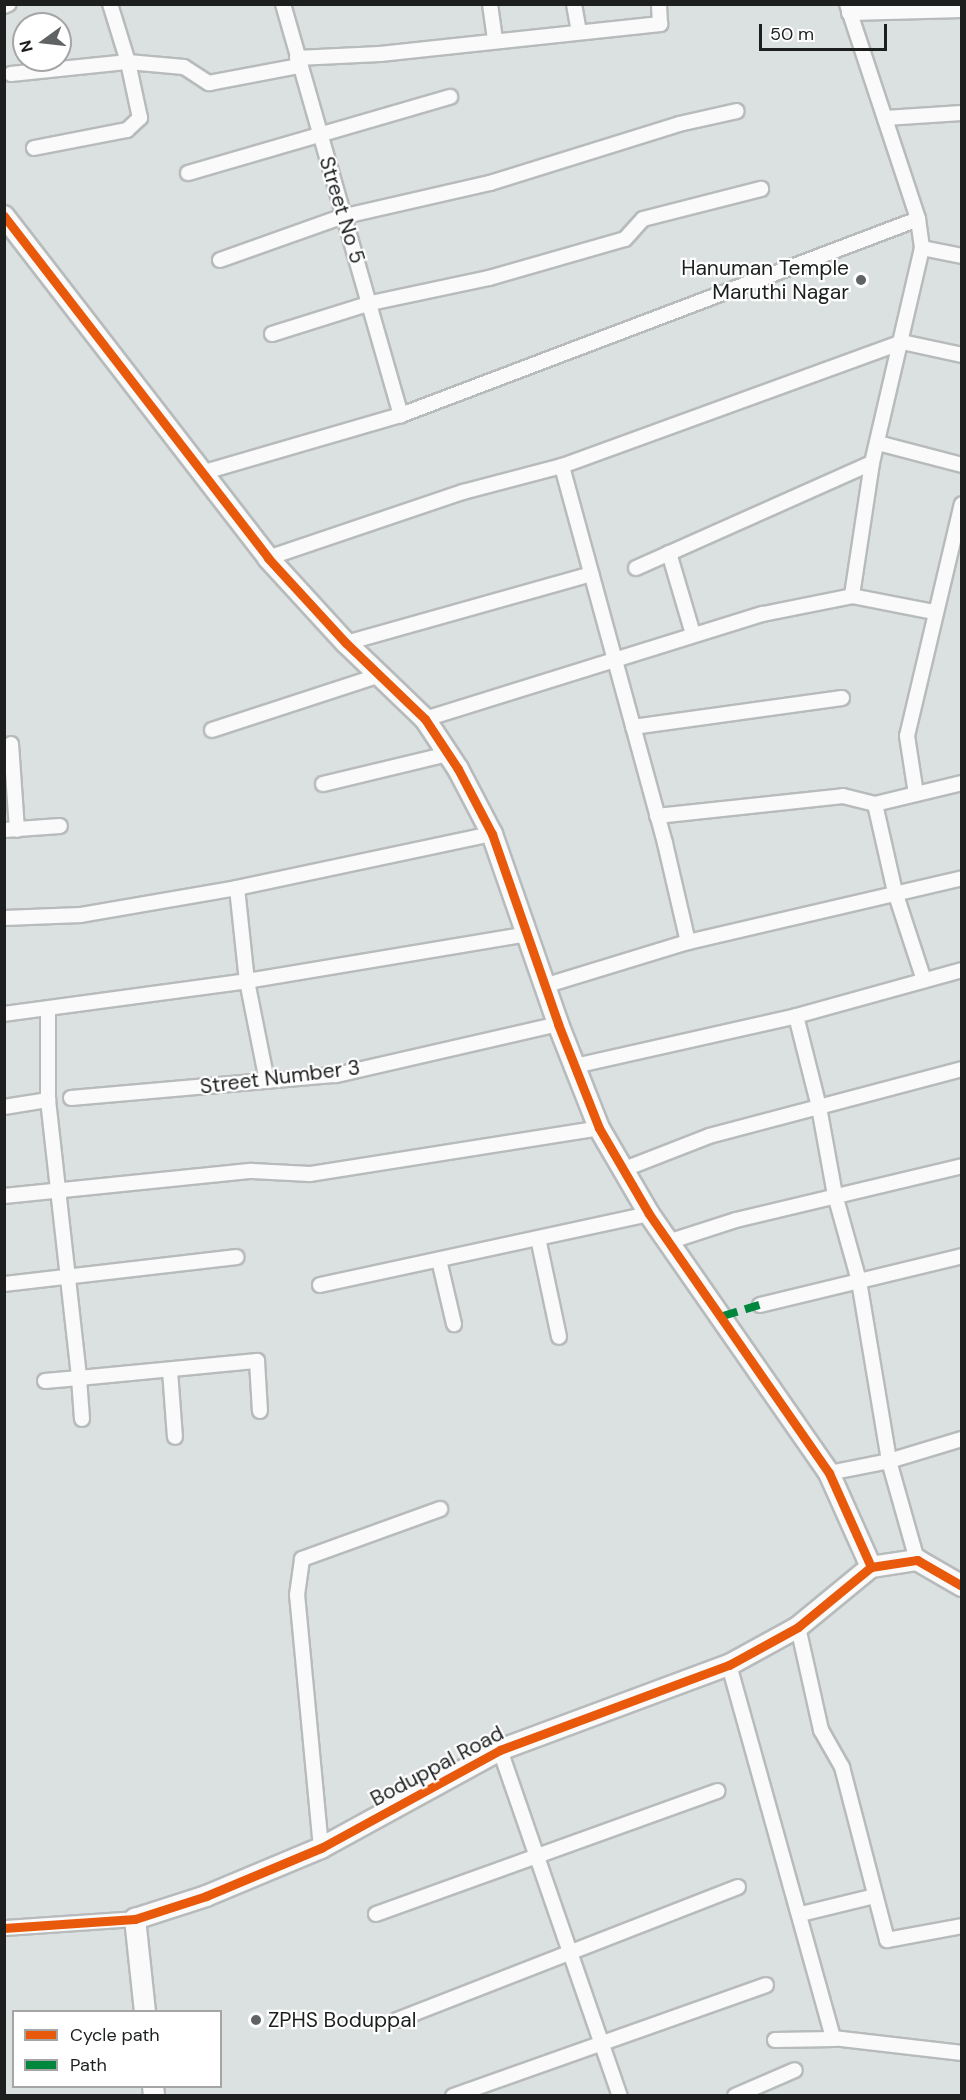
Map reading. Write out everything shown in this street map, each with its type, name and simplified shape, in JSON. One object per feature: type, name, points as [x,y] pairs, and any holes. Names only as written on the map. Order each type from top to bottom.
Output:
[{"type":"street","points":[[4,6],[9,4]]},
{"type":"street","name":"Street No 5","points":[[283,4],[341,217],[370,303],[401,415]]},
{"type":"street","points":[[490,4],[495,40]]},
{"type":"street","points":[[574,4],[579,32]]},
{"type":"street","points":[[11,74],[129,62],[184,67],[209,83],[298,62],[660,24],[659,4]]},
{"type":"street","points":[[34,148],[127,130],[140,118],[129,62],[109,5]]},
{"type":"street","points":[[852,596],[872,463],[902,342],[922,248],[918,219],[848,9],[962,10]]},
{"type":"street","points":[[188,173],[319,133],[450,97]]},
{"type":"street","points":[[220,260],[341,217],[490,183],[680,124],[737,111]]},
{"type":"street","points":[[885,118],[962,112]]},
{"type":"street","points":[[272,334],[370,303],[489,278],[625,239],[643,219],[761,189]]},
{"type":"street","points":[[4,216],[268,558],[346,643],[424,719],[448,754],[492,834],[544,986],[599,1128],[649,1214],[829,1473],[871,1567],[918,1560],[962,1586]]},
{"type":"street","points":[[201,473],[401,415],[918,219]]},
{"type":"street","points":[[922,248],[962,256]]},
{"type":"street","points":[[268,558],[463,492],[562,466],[902,342],[962,355]]},
{"type":"street","points":[[878,443],[962,465]]},
{"type":"street","points":[[636,568],[872,463]]},
{"type":"street","points":[[562,466],[657,816],[688,942]]},
{"type":"street","points":[[915,794],[907,736],[934,612],[962,504]]},
{"type":"street","points":[[669,553],[693,634]]},
{"type":"street","points":[[346,643],[591,574]]},
{"type":"street","points":[[424,719],[614,657],[763,614],[852,596],[934,612]]},
{"type":"street","points":[[212,730],[380,675]]},
{"type":"street","points":[[633,727],[842,698]]},
{"type":"street","points":[[11,744],[11,830],[60,826]]},
{"type":"street","points":[[323,784],[448,754]]},
{"type":"street","points":[[657,816],[843,796],[875,804],[962,783]]},
{"type":"street","points":[[875,804],[895,892],[924,980]]},
{"type":"street","points":[[4,918],[81,915],[237,888],[492,834]]},
{"type":"street","points":[[544,986],[688,942],[962,878]]},
{"type":"street","points":[[237,888],[247,981],[267,1081]]},
{"type":"street","points":[[4,1014],[48,1011],[247,981],[528,934]]},
{"type":"street","points":[[574,1066],[796,1016],[962,970]]},
{"type":"street","points":[[48,1011],[48,1100],[82,1419]]},
{"type":"street","points":[[796,1016],[819,1107],[835,1195],[859,1281],[889,1461],[918,1560]]},
{"type":"street","name":"Street Number 3","points":[[71,1098],[336,1076],[558,1024]]},
{"type":"street","points":[[622,1170],[709,1136],[962,1069]]},
{"type":"street","points":[[4,1107],[48,1100]]},
{"type":"street","points":[[4,1196],[252,1171],[310,1174],[599,1128]]},
{"type":"street","points":[[668,1242],[835,1195],[962,1166]]},
{"type":"street","points":[[320,1285],[649,1214]]},
{"type":"street","points":[[538,1238],[559,1337]]},
{"type":"street","points":[[760,1305],[962,1256]]},
{"type":"street","points":[[4,1284],[68,1274],[236,1257]]},
{"type":"street","points":[[439,1260],[454,1324]]},
{"type":"street","points":[[45,1381],[257,1361],[260,1411]]},
{"type":"street","points":[[170,1371],[175,1437]]},
{"type":"street","points":[[829,1473],[889,1461],[962,1439]]},
{"type":"street","points":[[321,1848],[297,1595],[302,1560],[316,1551],[440,1509]]},
{"type":"street","name":"Boduppal Road","points":[[4,1928],[135,1919],[206,1896],[321,1848],[500,1750],[729,1665],[798,1627],[871,1567]]},
{"type":"street","points":[[798,1627],[820,1730],[842,1767],[887,1940],[962,1926]]},
{"type":"street","points":[[729,1665],[835,2039]]},
{"type":"street","points":[[500,1750],[569,1955],[620,2096]]},
{"type":"street","points":[[376,1914],[718,1791]]},
{"type":"street","points":[[397,2020],[569,1955],[738,1887]]},
{"type":"street","points":[[801,1914],[875,1896]]},
{"type":"street","points":[[135,1919],[145,2010]]},
{"type":"street","points":[[453,2096],[766,1985]]},
{"type":"street","points":[[775,2040],[835,2039],[962,2053]]},
{"type":"street","points":[[735,2096],[795,2070]]},
{"type":"marked path","points":[[723,1316],[760,1305]]},
{"type":"cycle path","points":[[4,216],[268,558],[346,643],[425,719],[458,769],[492,834],[558,1024],[599,1128],[649,1214],[829,1473],[871,1567]]},
{"type":"cycle path","points":[[4,1928],[135,1919],[206,1896],[321,1848],[500,1750],[729,1665],[798,1627],[871,1567],[917,1560],[962,1586]]},
{"type":"place","name":"Hanuman Temple Maruthi Nagar","points":[[861,280]]},
{"type":"place","name":"ZPHS Boduppal","points":[[256,2020]]}]
